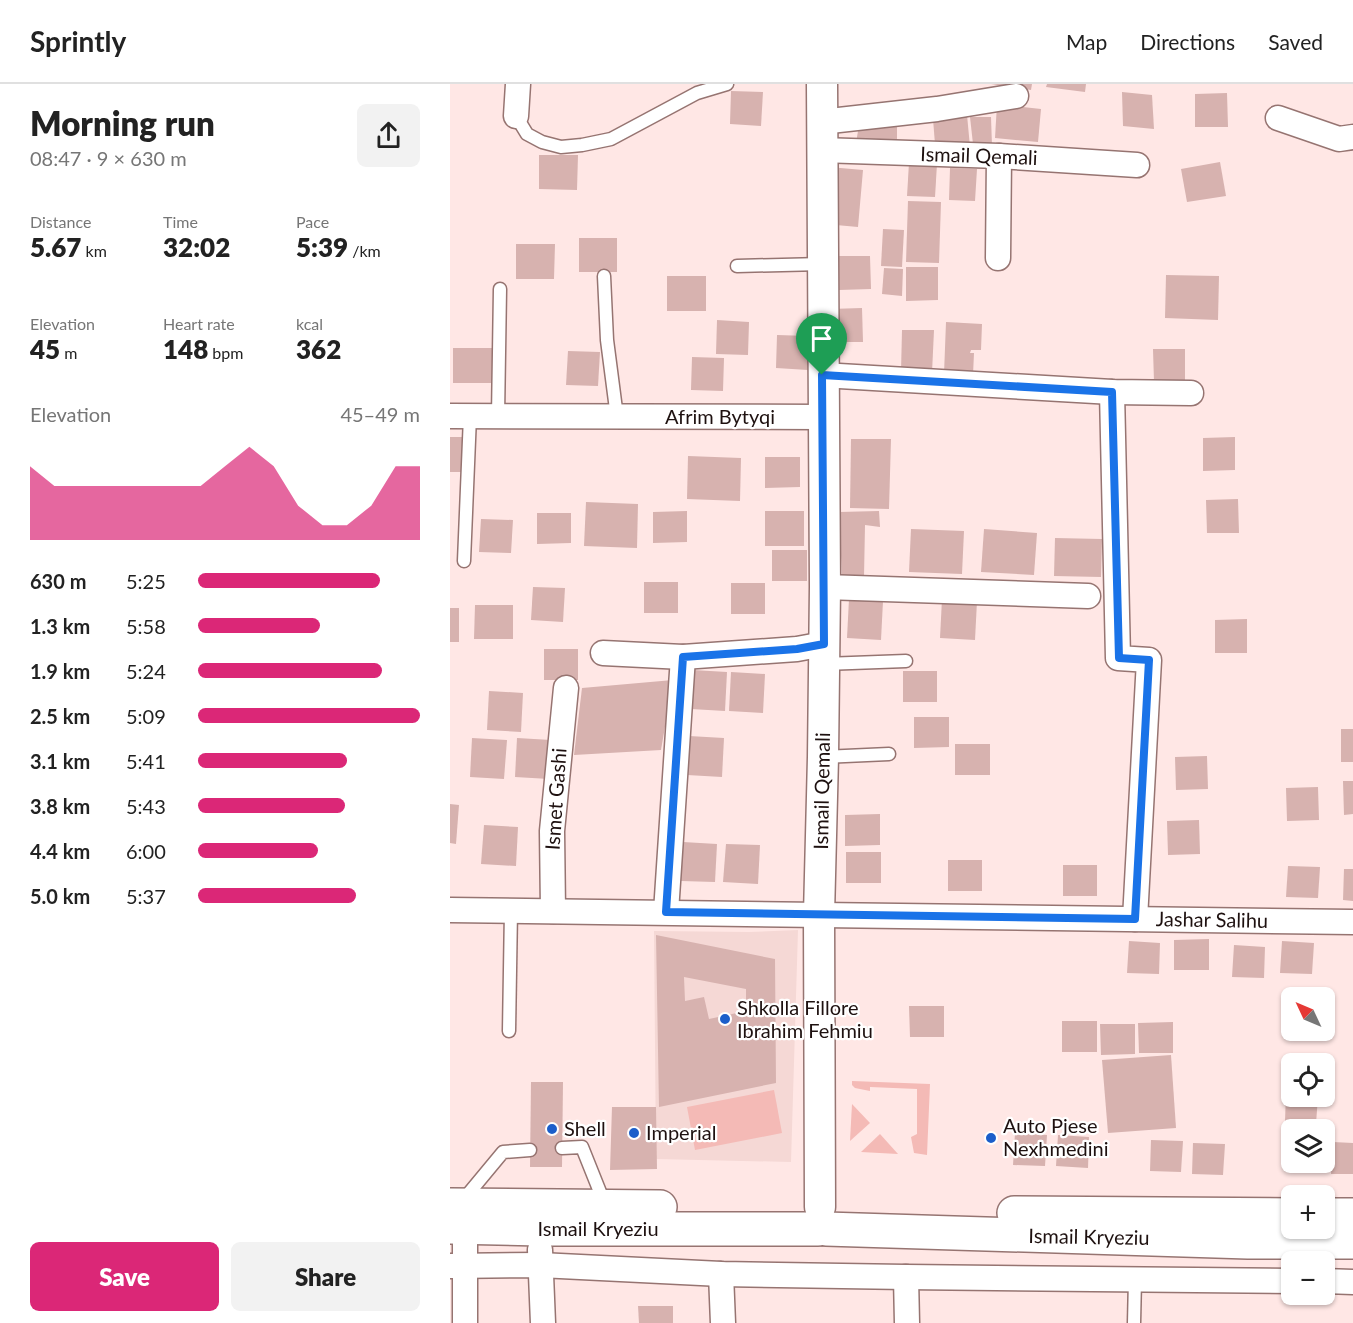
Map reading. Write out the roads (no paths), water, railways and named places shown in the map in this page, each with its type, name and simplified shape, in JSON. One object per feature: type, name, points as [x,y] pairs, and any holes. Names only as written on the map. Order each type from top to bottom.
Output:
[{"type":"main road","name":"Ismail Kryeziu","points":[[456,1216],[606,1206],[1248,1242],[1353,1242]]},
{"type":"main road","name":"Ismail Kryeziu","points":[[456,1216],[540,1229],[822,1217],[1020,1214],[1281,1215]]},
{"type":"main road","points":[[1335,1215],[1353,1215]]},
{"type":"street","points":[[516,116],[518,84]]},
{"type":"street","name":"Ismail Qemali","points":[[822,84],[822,417],[825,587],[819,915],[822,1217]]},
{"type":"street","points":[[821,136],[937,109],[1016,96]]},
{"type":"street","points":[[1278,118],[1339,139],[1353,137]]},
{"type":"street","name":"Ismail Qemali","points":[[821,136],[999,156],[1137,165]]},
{"type":"street","points":[[998,258],[999,156]]},
{"type":"street","points":[[822,375],[1112,392],[1191,393]]},
{"type":"street","points":[[1112,392],[1119,658],[1149,660],[1135,919]]},
{"type":"street","name":"Afrim Bytyqi","points":[[460,416],[822,417]]},
{"type":"street","points":[[825,587],[1089,597]]},
{"type":"street","points":[[603,653],[683,657],[797,649],[824,654]]},
{"type":"street","points":[[666,912],[683,657]]},
{"type":"street","name":"Ismet Gashi","points":[[553,911],[552,831],[566,688]]},
{"type":"street","points":[[450,910],[819,915]]},
{"type":"street","name":"Jashar Salihu","points":[[819,915],[1353,922]]},
{"type":"street","points":[[456,1216],[458,1266],[465,1323]]},
{"type":"street","points":[[540,1229],[543,1323]]},
{"type":"street","points":[[458,1266],[540,1265],[721,1274],[1281,1281]]},
{"type":"street","points":[[721,1274],[723,1323]]},
{"type":"street","points":[[906,1277],[907,1323]]},
{"type":"street","points":[[1335,1281],[1353,1282]]},
{"type":"lane","points":[[516,116],[527,134],[542,142],[561,147],[582,145],[611,139],[697,93],[727,84]]},
{"type":"lane","points":[[737,266],[822,264]]},
{"type":"lane","points":[[604,276],[607,340],[617,417]]},
{"type":"lane","points":[[498,416],[500,289]]},
{"type":"lane","name":"Afrim Bytyqi","points":[[460,416],[464,561]]},
{"type":"lane","points":[[824,654],[906,661]]},
{"type":"lane","points":[[823,757],[889,754]]},
{"type":"lane","points":[[509,1031],[511,910]]},
{"type":"lane","points":[[562,1148],[582,1147],[606,1206]]},
{"type":"lane","points":[[456,1216],[503,1152],[530,1150]]},
{"type":"lane","points":[[1134,1323],[1135,1279]]},
{"type":"place","name":"Shkolla Fillore Ibrahim Fehmiu","points":[[725,1019]]},
{"type":"place","name":"Shell","points":[[552,1129]]},
{"type":"place","name":"Imperial","points":[[634,1133]]},
{"type":"place","name":"Auto Pjese Nexhmedini","points":[[991,1138]]}]
